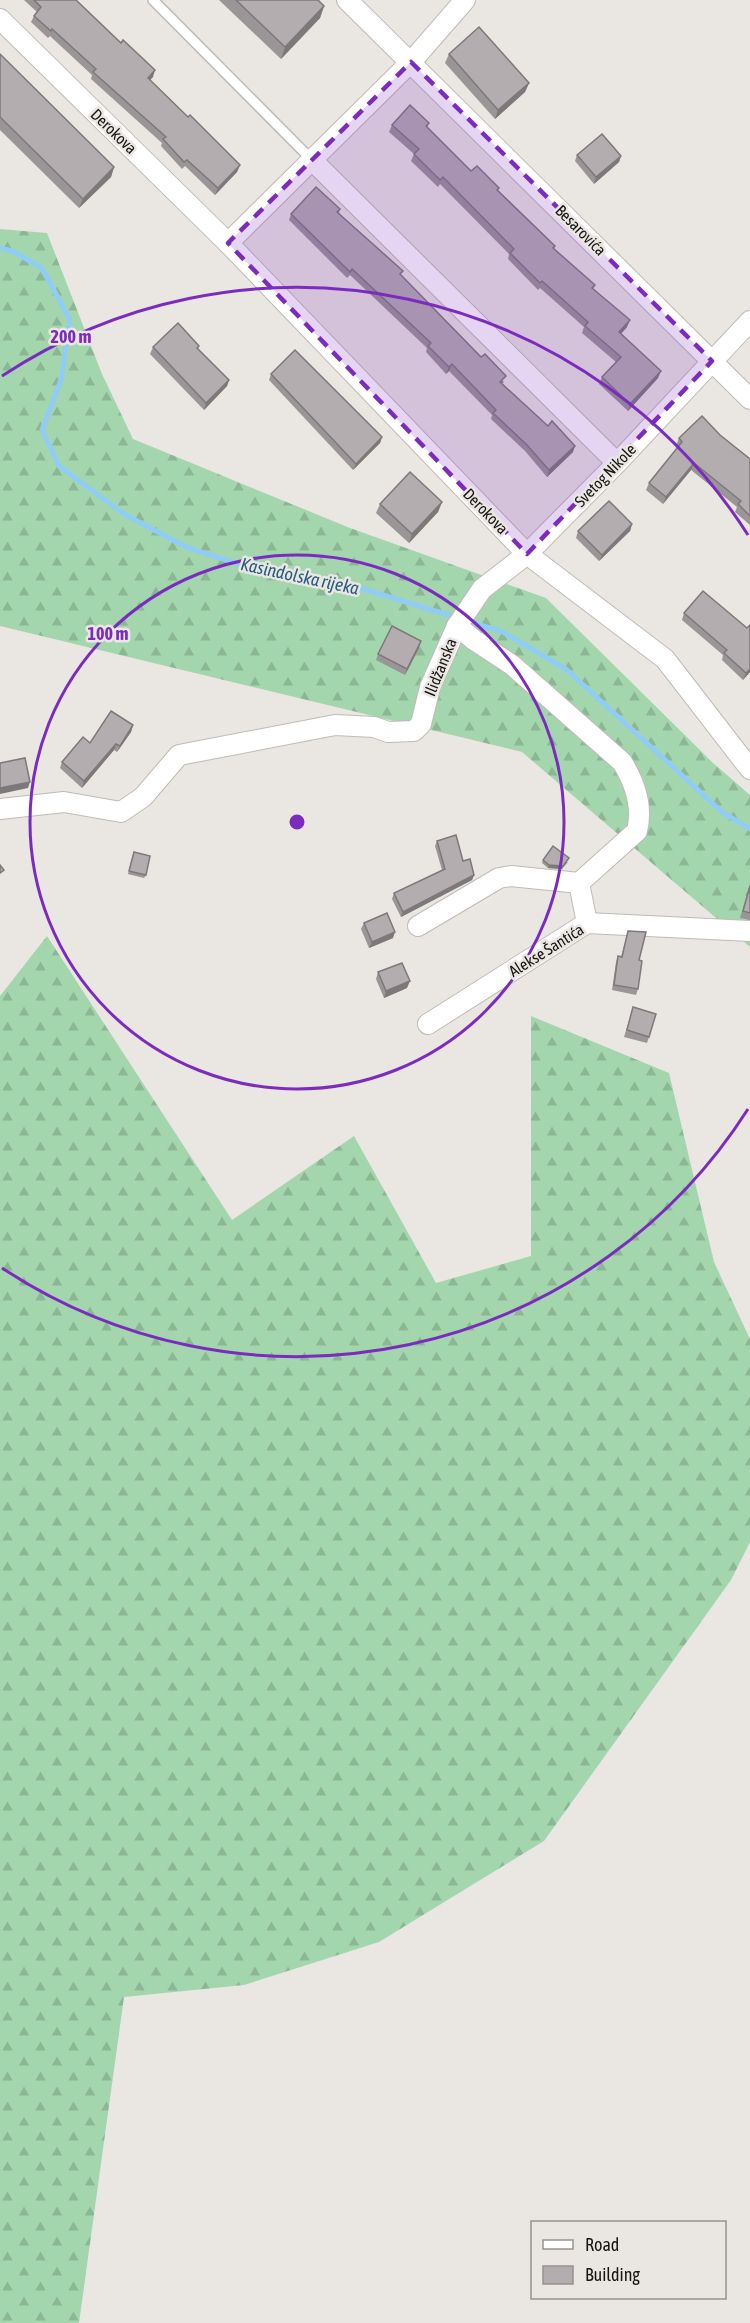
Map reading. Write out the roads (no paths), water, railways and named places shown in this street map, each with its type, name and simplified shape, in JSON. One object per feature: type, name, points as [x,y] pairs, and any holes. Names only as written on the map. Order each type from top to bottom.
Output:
[{"type":"street","name":"Besarovića","points":[[347,0],[750,399]]},
{"type":"street","points":[[228,243],[411,63],[465,0]]},
{"type":"street","name":"Derokova","points":[[0,19],[228,243],[527,554],[665,659],[750,769]]},
{"type":"street","points":[[313,161],[617,463]]},
{"type":"street","name":"Svetog Nikole","points":[[457,626],[482,589],[527,554],[617,463],[750,321]]},
{"type":"street","name":"Ilidžanska","points":[[0,809],[64,801],[121,812],[143,796],[178,755],[335,725],[374,727],[388,732],[414,731],[421,723],[430,687],[457,626],[474,640],[512,664],[598,739],[622,762],[633,780],[640,821],[638,831],[579,883]]},
{"type":"street","points":[[418,926],[499,878],[511,876],[579,883],[587,923]]},
{"type":"street","name":"Alekse Šantića","points":[[428,1024],[587,923],[750,931]]},
{"type":"lane","points":[[153,0],[313,161]]},
{"type":"waterway","name":"Kasindolska rijeka","points":[[0,248],[12,251],[42,268],[70,320],[61,380],[42,430],[59,466],[124,514],[186,547],[260,571],[357,587],[458,618]]},
{"type":"waterway","name":"Kasindolska rijeka","points":[[467,621],[503,632],[567,670],[722,812],[750,829]]}]
